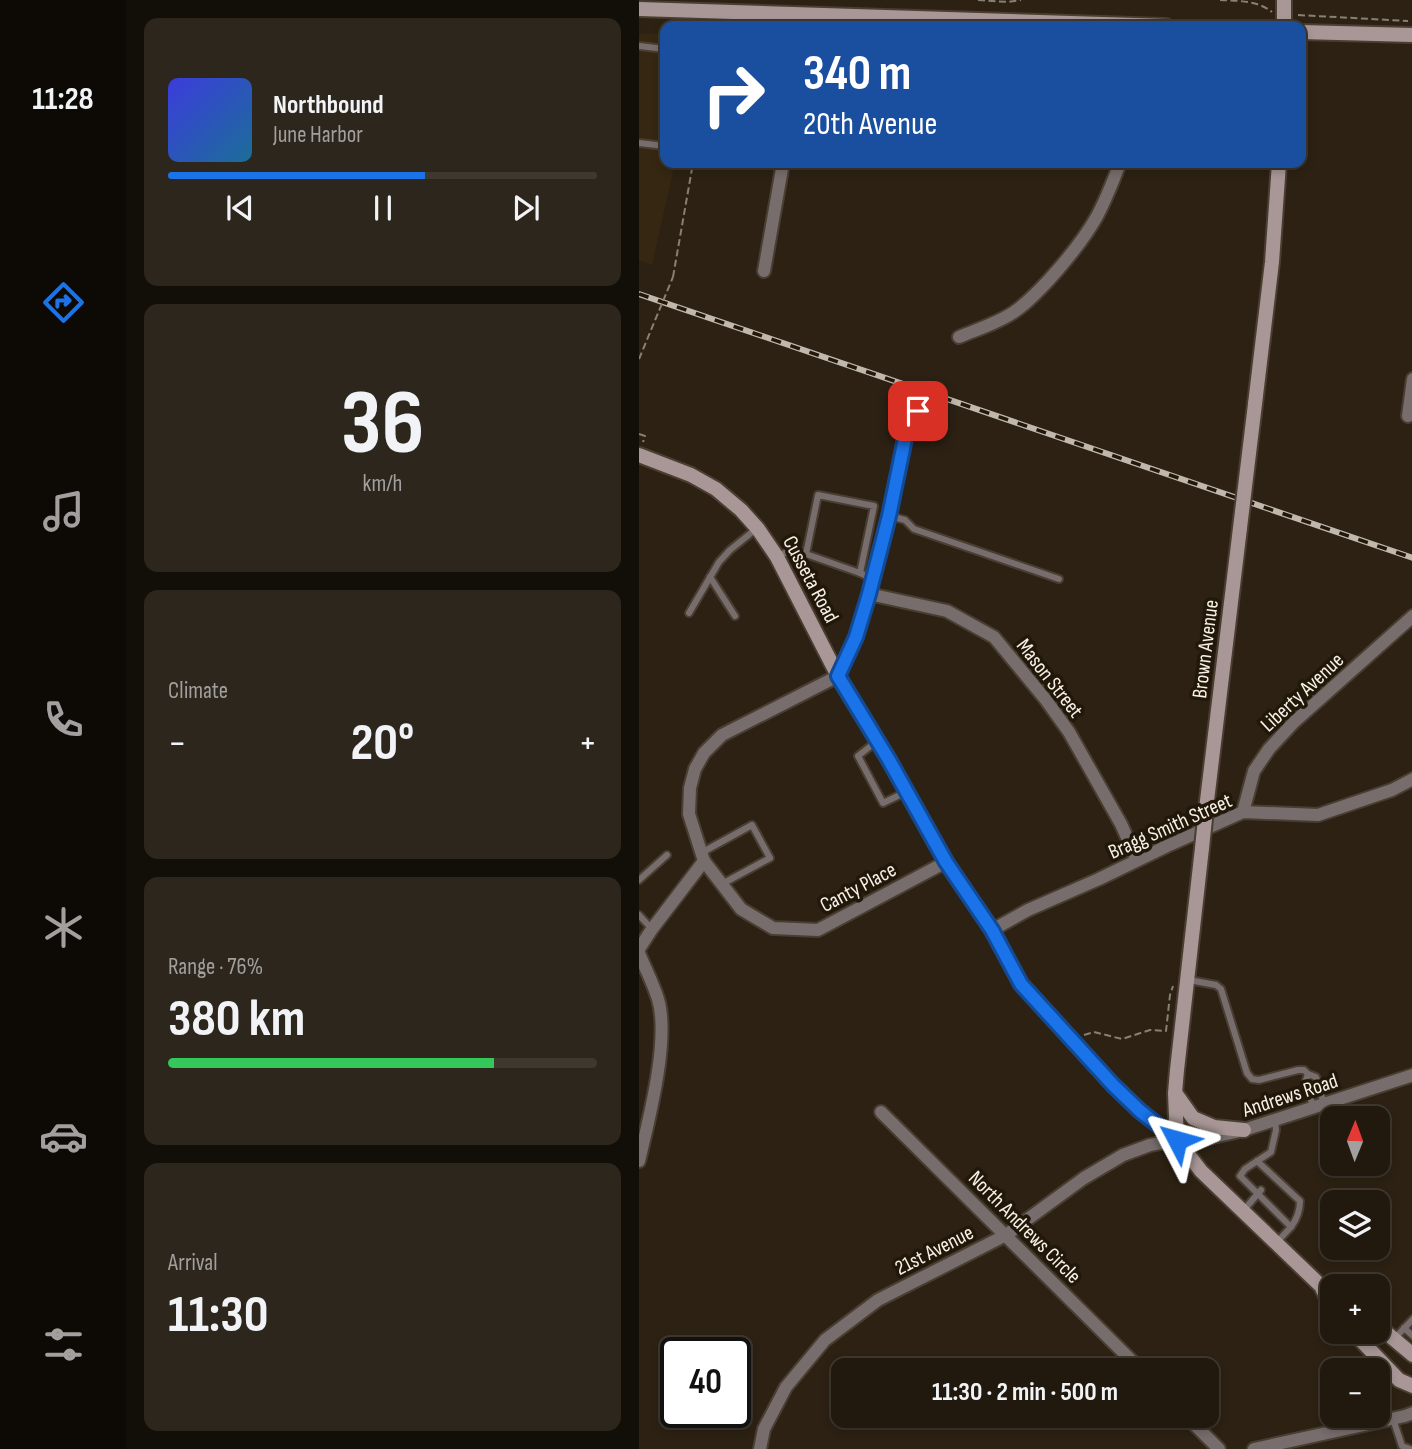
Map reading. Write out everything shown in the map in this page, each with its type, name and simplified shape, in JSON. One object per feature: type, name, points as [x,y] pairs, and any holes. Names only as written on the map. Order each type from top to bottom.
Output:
[{"type":"street","points":[[639,9],[809,21]]},
{"type":"street","points":[[1306,33],[1412,35]]},
{"type":"street","points":[[764,271],[782,168]]},
{"type":"street","points":[[959,337],[999,321],[1015,311],[1046,283],[1096,218],[1118,168]]},
{"type":"street","name":"Brown Avenue","points":[[1177,1140],[1175,1093],[1180,982],[1207,809],[1273,262],[1279,168]]},
{"type":"street","points":[[1408,416],[1412,379]]},
{"type":"street","points":[[838,676],[856,637],[869,594],[906,434],[918,411]]},
{"type":"street","name":"Cusseta Road","points":[[641,449],[716,489],[757,528],[777,557],[838,676],[946,862],[992,930],[1021,984],[1113,1085],[1140,1111],[1177,1140],[1201,1171],[1320,1283]]},
{"type":"street","name":"Mason Street","points":[[869,594],[947,611],[994,637],[1069,732],[1121,824],[1137,860]]},
{"type":"street","name":"Liberty Avenue","points":[[1243,812],[1254,771],[1269,750],[1294,722],[1412,617]]},
{"type":"street","name":"Canty Place","points":[[838,676],[722,735],[704,753],[695,769],[690,788],[689,814],[703,857],[741,909],[773,928],[818,930],[946,862]]},
{"type":"street","name":"Bragg Smith Street","points":[[992,930],[1028,910],[1243,812],[1318,815],[1392,790],[1412,779]]},
{"type":"street","points":[[639,1161],[657,1074],[662,1028],[659,1000],[639,951],[703,857]]},
{"type":"street","name":"Andrews Road","points":[[1177,1140],[1196,1142],[1244,1130],[1412,1075]]},
{"type":"street","points":[[1175,1093],[1193,1118],[1214,1127],[1244,1130]]},
{"type":"street","name":"North Andrews Circle","points":[[881,1112],[1129,1358]]},
{"type":"street","name":"21st Avenue","points":[[760,1449],[764,1429],[787,1387],[825,1340],[878,1300],[1006,1235],[1084,1178],[1123,1154],[1177,1140]]},
{"type":"street","points":[[1390,1330],[1399,1334],[1412,1355]]},
{"type":"street","points":[[1364,1344],[1399,1380],[1412,1386]]},
{"type":"street","points":[[1254,1449],[1412,1413]]},
{"type":"street","points":[[1198,1428],[1219,1449]]},
{"type":"lane","points":[[639,46],[660,49]]},
{"type":"lane","points":[[639,143],[660,145]]},
{"type":"lane","points":[[806,554],[817,495],[873,506],[859,573]]},
{"type":"lane","points":[[889,516],[905,520],[914,529],[1059,579]]},
{"type":"lane","points":[[689,613],[719,562],[757,528]]},
{"type":"lane","points":[[777,557],[792,549],[873,579]]},
{"type":"lane","points":[[710,578],[735,616]]},
{"type":"lane","points":[[877,741],[858,756],[883,803],[907,792]]},
{"type":"lane","points":[[703,857],[752,825],[770,858],[722,884]]},
{"type":"lane","points":[[639,880],[667,855]]},
{"type":"lane","points":[[639,915],[652,929]]},
{"type":"lane","points":[[1180,982],[1216,985],[1221,989],[1251,1079],[1259,1080],[1304,1070],[1316,1077],[1319,1106]]},
{"type":"lane","points":[[1308,1074],[1306,1080],[1319,1106]]},
{"type":"lane","points":[[1275,1120],[1276,1130],[1271,1152],[1245,1169],[1240,1176],[1275,1207],[1291,1227]]},
{"type":"lane","points":[[1257,1161],[1272,1178],[1301,1201],[1295,1221],[1276,1243]]},
{"type":"lane","points":[[1243,1212],[1259,1192]]},
{"type":"lane","points":[[1399,1334],[1412,1321]]},
{"type":"lane","points":[[1399,1334],[1412,1336]]},
{"type":"lane","points":[[1393,1419],[1401,1446],[1410,1449]]},
{"type":"path","points":[[978,0],[1021,0]]},
{"type":"path","points":[[1220,0],[1252,2],[1271,12],[1412,22]]},
{"type":"path","points":[[639,359],[673,277],[692,168]]},
{"type":"path","points":[[639,434],[645,436],[641,449]]},
{"type":"path","points":[[1080,1036],[1094,1032],[1122,1039],[1150,1030],[1166,1031],[1170,995],[1180,982]]},
{"type":"shaded area","points":[[660,33],[660,168],[674,168],[652,265],[639,260],[639,34]]},
{"type":"railway","points":[[639,294],[1413,558]]},
{"type":"route","points":[[918,411],[906,434],[869,594],[856,637],[838,676],[946,862],[992,930],[1021,984],[1113,1085],[1140,1111],[1177,1140]]}]
